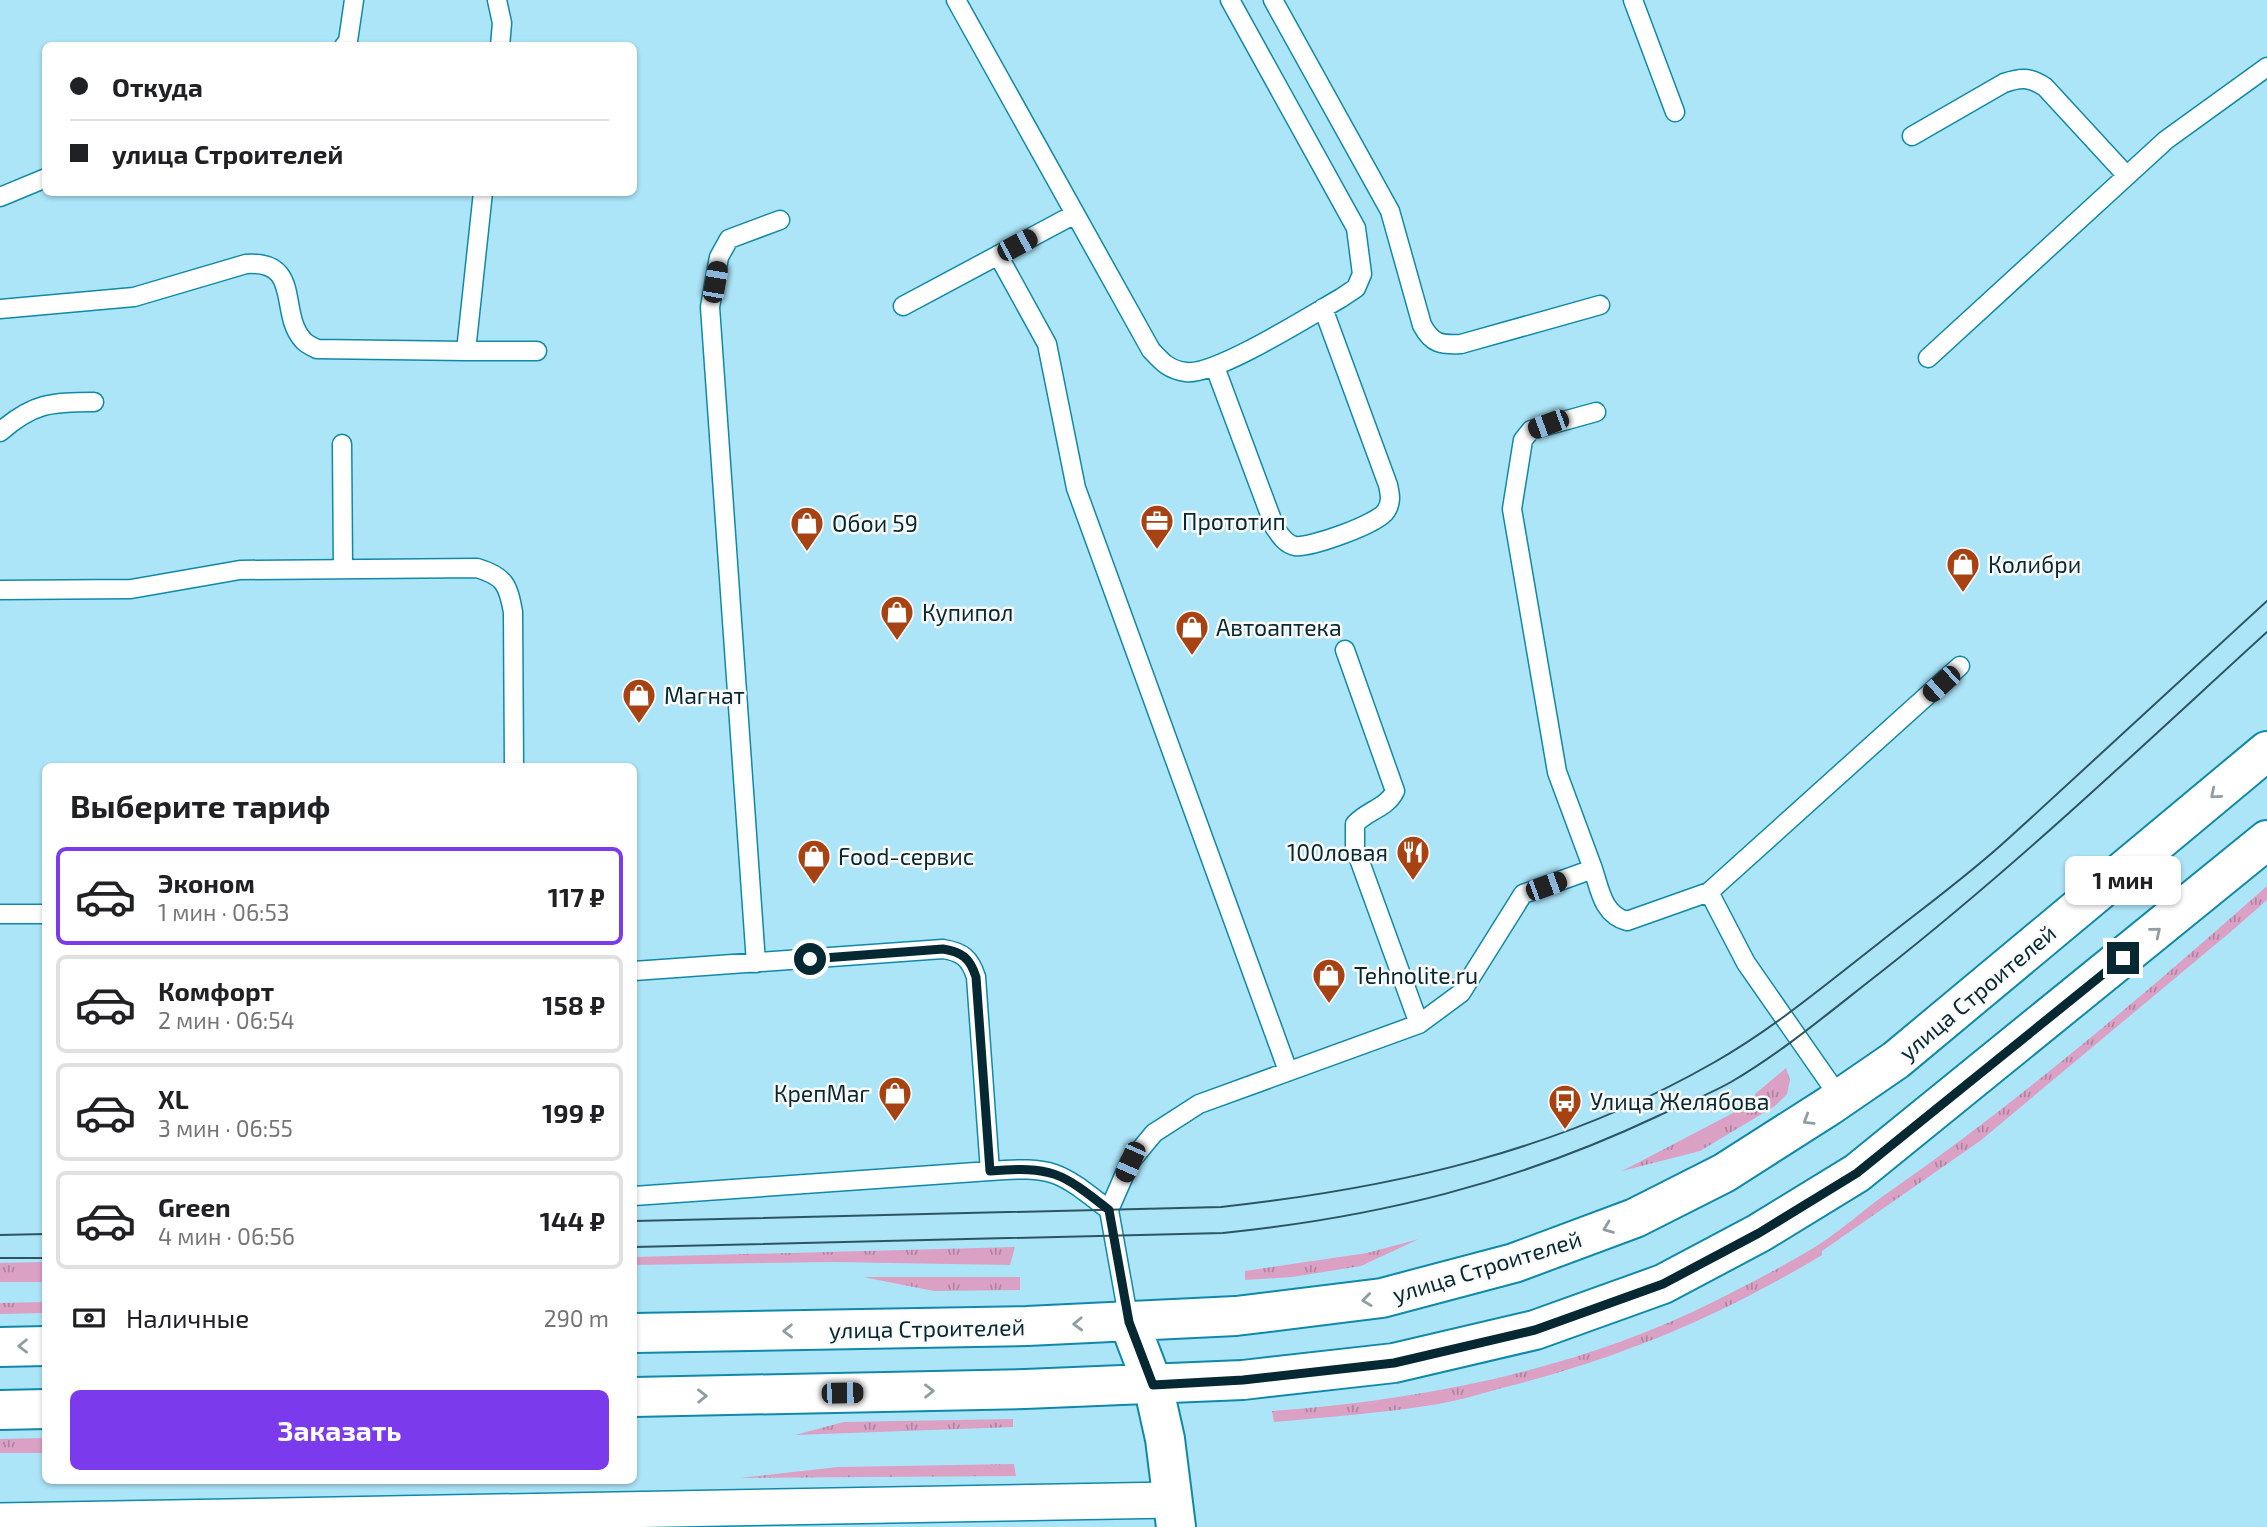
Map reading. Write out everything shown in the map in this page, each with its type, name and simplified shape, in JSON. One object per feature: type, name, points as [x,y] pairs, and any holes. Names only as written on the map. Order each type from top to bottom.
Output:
[{"type":"main road","name":"улица Строителей","points":[[637,1334],[1129,1322],[1236,1316],[1382,1298],[1514,1263],[1635,1218],[1702,1184],[1896,1060],[2267,751]]},
{"type":"main road","points":[[637,1397],[1153,1385],[1243,1380],[1394,1363],[1535,1330],[1663,1284],[1759,1233],[1857,1173],[2267,840]]},
{"type":"main road","points":[[1129,1322],[1153,1385],[1165,1439],[1174,1514]]},
{"type":"main road","points":[[0,1347],[42,1346]]},
{"type":"main road","points":[[0,1410],[42,1409]]},
{"type":"street","points":[[0,1521],[1174,1514]]},
{"type":"lane","points":[[346,42],[354,0]]},
{"type":"lane","points":[[497,0],[502,23],[500,42]]},
{"type":"lane","points":[[956,0],[1151,351],[1168,368],[1189,373],[1215,367],[1323,308],[1356,288],[1362,274],[1356,228],[1230,0]]},
{"type":"lane","points":[[1273,0],[1390,211],[1422,325],[1429,338],[1440,345],[1461,344],[1600,305]]},
{"type":"lane","points":[[1638,1],[1675,112]]},
{"type":"lane","points":[[1928,358],[2166,140],[2267,66]]},
{"type":"lane","points":[[1912,136],[2004,83],[2018,78],[2033,79],[2045,87],[2127,176]]},
{"type":"lane","points":[[0,197],[42,180]]},
{"type":"lane","points":[[466,351],[483,196]]},
{"type":"lane","points":[[903,306],[1075,214]]},
{"type":"lane","points":[[757,963],[710,307],[719,257],[729,239],[780,219]]},
{"type":"lane","points":[[998,256],[1046,345],[1076,488],[1288,1071]]},
{"type":"lane","points":[[0,309],[134,297],[246,264],[264,263],[278,272],[302,340],[317,349],[537,351]]},
{"type":"lane","points":[[1215,367],[1275,528],[1283,540],[1295,546],[1316,542],[1374,521],[1386,513],[1391,501],[1388,485],[1323,308]]},
{"type":"lane","points":[[0,432],[33,407],[59,402],[94,402]]},
{"type":"lane","points":[[1596,412],[1531,430],[1522,440],[1512,509],[1558,772],[1607,909],[1615,918],[1627,921],[1709,892],[1960,666]]},
{"type":"lane","points":[[342,444],[342,569]]},
{"type":"lane","points":[[0,590],[131,589],[240,570],[477,568],[497,574],[509,590],[513,612],[514,763]]},
{"type":"lane","points":[[1345,650],[1395,791],[1390,801],[1365,813],[1355,824],[1355,848],[1419,1024]]},
{"type":"lane","points":[[1129,1322],[1109,1210],[1130,1162],[1154,1133],[1199,1104],[1419,1024],[1461,993],[1523,894],[1593,869]]},
{"type":"lane","points":[[1709,892],[1746,963],[1782,1019],[1840,1098]]},
{"type":"lane","points":[[0,914],[42,914]]},
{"type":"lane","points":[[637,971],[943,949],[960,951],[972,963],[976,977],[990,1171]]},
{"type":"lane","points":[[637,1196],[1025,1168],[1061,1174],[1109,1210]]},
{"type":"green space","points":[[2267,886],[2267,900],[1980,1141],[1822,1251],[1822,1255],[1784,1277],[1671,1332],[1552,1374],[1438,1404],[1274,1422],[1272,1411],[1442,1390],[1553,1363],[1661,1326],[1777,1269],[1834,1234],[2035,1083]]},
{"type":"green space","points":[[1786,1068],[1790,1080],[1787,1094],[1775,1106],[1700,1151],[1622,1171],[1756,1101],[1755,1094]]},
{"type":"green space","points":[[1419,1239],[1361,1266],[1292,1277],[1245,1280],[1245,1271],[1367,1253]]},
{"type":"green space","points":[[1015,1247],[1010,1265],[832,1262],[637,1265],[637,1257]]},
{"type":"green space","points":[[42,1262],[42,1282],[0,1282],[0,1263]]},
{"type":"green space","points":[[863,1277],[1020,1277],[1020,1290],[934,1291]]},
{"type":"green space","points":[[42,1302],[42,1313],[0,1314],[0,1303]]},
{"type":"green space","points":[[1013,1419],[1013,1427],[795,1435],[844,1422]]},
{"type":"green space","points":[[42,1438],[42,1453],[0,1453],[0,1439]]},
{"type":"green space","points":[[1014,1464],[1016,1476],[740,1478],[838,1467]]},
{"type":"tram line","points":[[637,1221],[1221,1207],[1350,1189],[1413,1176],[1475,1161],[1596,1120],[1655,1094],[1713,1063],[1757,1036],[1819,990],[1994,851],[2267,601]]},
{"type":"tram line","points":[[637,1247],[1223,1233],[1392,1207],[1446,1194],[1552,1160],[1605,1140],[1713,1091],[1751,1070],[1789,1044],[1980,890],[2077,806],[2267,632]]},
{"type":"tram line","points":[[0,1235],[42,1234]]},
{"type":"tram line","points":[[0,1258],[42,1258]]},
{"type":"place","name":"Прототип","points":[[1157,551]]},
{"type":"place","name":"Обои 59","points":[[807,553]]},
{"type":"place","name":"Колибри","points":[[1963,594]]},
{"type":"place","name":"Купипол","points":[[897,642]]},
{"type":"place","name":"Автоаптека","points":[[1192,657]]},
{"type":"place","name":"Магнат","points":[[639,725]]},
{"type":"place","name":"100ловая","points":[[1413,882]]},
{"type":"place","name":"Food-сервис","points":[[814,886]]},
{"type":"place","name":"Tehnolite.ru","points":[[1329,1005]]},
{"type":"place","name":"КрепМаг","points":[[895,1123]]},
{"type":"place","name":"Улица Желябова","points":[[1565,1131]]},
{"type":"route","points":[[810,959],[943,949],[960,951],[972,963],[976,977],[990,1171],[1025,1168],[1061,1174],[1109,1210],[1129,1322],[1153,1385],[1243,1380],[1394,1363],[1535,1330],[1663,1284],[1759,1233],[1857,1173],[1939,1110],[2123,958]]}]
